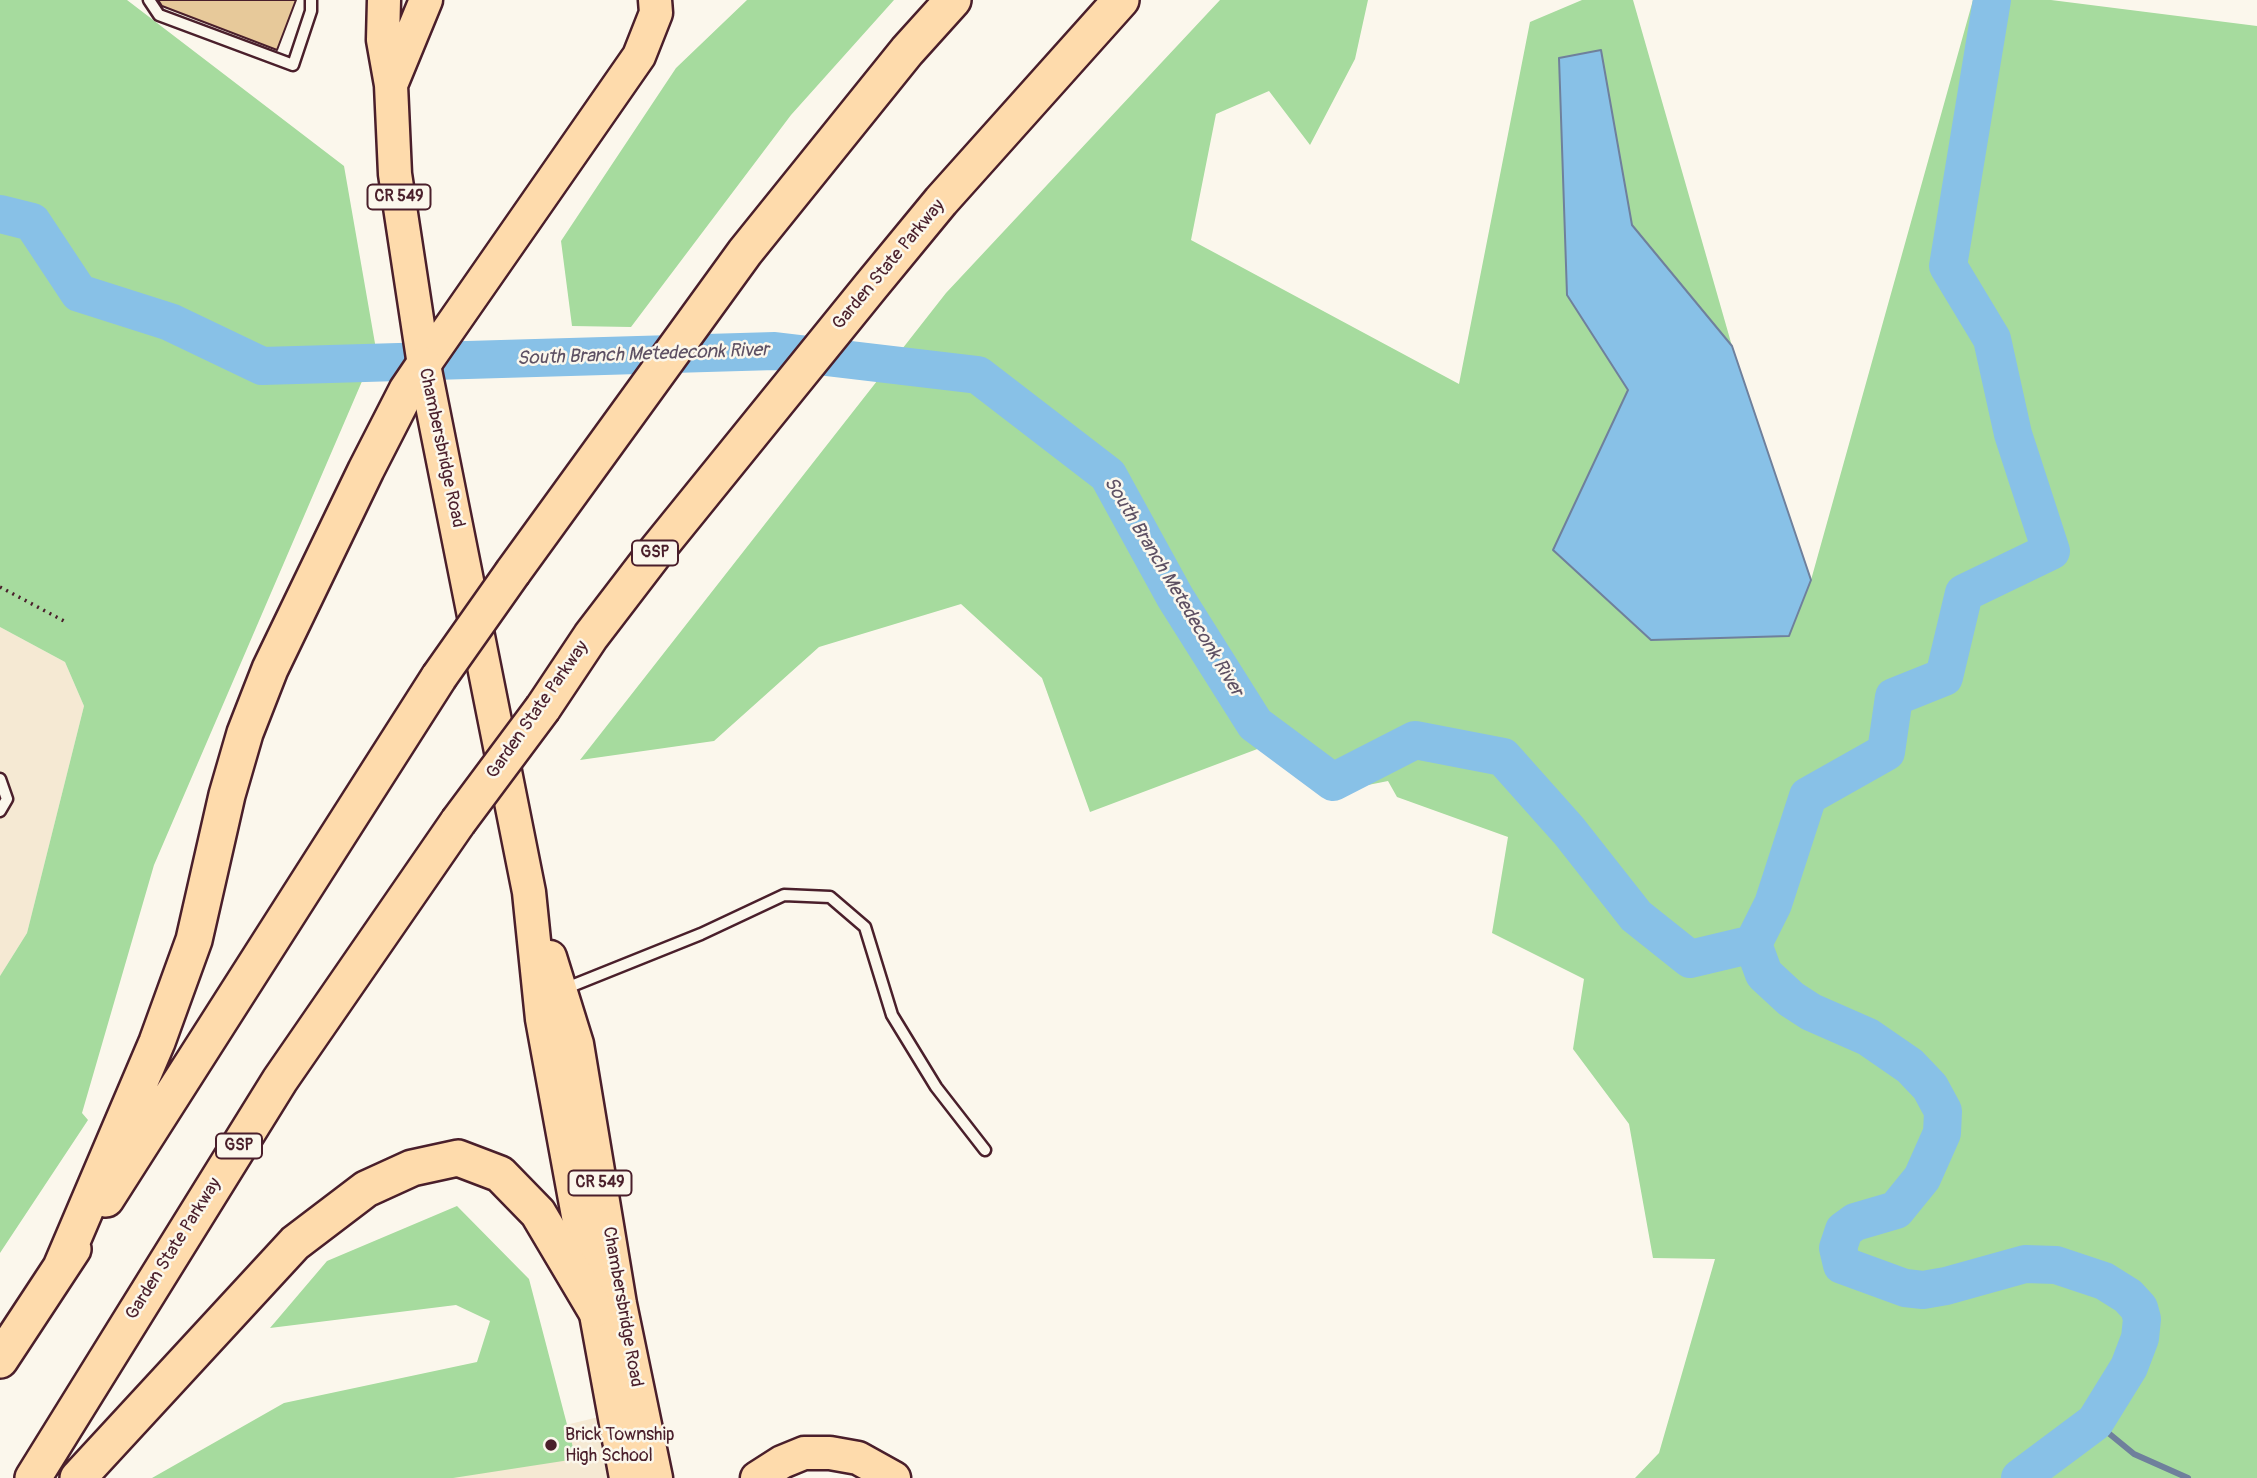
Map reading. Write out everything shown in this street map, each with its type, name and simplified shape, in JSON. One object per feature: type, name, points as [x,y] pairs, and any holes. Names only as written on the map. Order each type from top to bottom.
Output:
[{"type":"highway","points":[[0,1360],[439,677],[636,399],[716,292],[898,62],[953,0]]},
{"type":"highway","name":"Garden State Parkway","points":[[33,1478],[280,1080],[458,822],[599,626],[941,201],[1121,0]]},
{"type":"highway","points":[[61,1266],[156,1042],[194,940],[228,795],[246,733],[270,669],[305,590],[420,381]]},
{"type":"highway","points":[[78,1478],[295,1243],[366,1189],[412,1168],[458,1158],[500,1174],[538,1213],[595,1309]]},
{"type":"main road","name":"Chambersbridge Road","points":[[384,0],[383,40],[391,85],[395,174],[415,307],[420,381],[529,892],[577,1044],[620,1304],[656,1478]]},
{"type":"main road","points":[[391,85],[426,0]]},
{"type":"main road","points":[[420,381],[461,309],[639,56],[656,13],[655,0]]},
{"type":"main road","name":"Chambersbridge Road","points":[[529,892],[542,1019],[626,1478]]},
{"type":"main road","points":[[757,1478],[782,1462],[804,1453],[858,1458],[894,1478]]},
{"type":"lane","points":[[149,0],[159,15],[293,65],[311,11],[311,0]]},
{"type":"lane","points":[[0,779],[7,799],[0,811]]},
{"type":"lane","points":[[561,991],[701,934],[784,895],[830,897],[864,927],[892,1015],[936,1087],[985,1150]]},
{"type":"path","points":[[0,587],[64,621]]},
{"type":"shaded area","points":[[0,627],[65,662],[84,706],[27,933],[0,976]]},
{"type":"shaded area","name":"Brick Township High School","points":[[615,1413],[627,1478],[348,1478]]},
{"type":"green space","points":[[0,0],[127,0],[344,166],[380,372],[366,372],[154,865],[82,1113],[88,1120],[0,1253],[0,976],[27,933],[84,706],[65,662],[0,627]]},
{"type":"green space","points":[[747,0],[894,0],[791,115],[631,327],[572,326],[561,241],[676,68]]},
{"type":"green space","points":[[1220,0],[1368,0],[1355,59],[1310,145],[1269,91],[1216,114],[1191,240],[1459,384],[1530,22],[1582,0],[1633,0],[1732,346],[1632,225],[1601,50],[1567,295],[1628,390],[1554,550],[1789,636],[1811,580],[1973,0],[2051,0],[2257,26],[2257,1478],[1635,1478],[1659,1453],[1715,1259],[1653,1258],[1629,1124],[1573,1049],[1584,979],[1492,933],[1508,837],[1397,797],[1388,781],[1368,785],[1268,745],[1090,812],[1042,678],[961,604],[819,647],[714,741],[580,760],[946,293]]},
{"type":"green space","points":[[457,1206],[529,1279],[576,1459],[453,1478],[152,1478],[284,1403],[477,1362],[490,1321],[456,1305],[270,1328],[327,1261]]},
{"type":"water","points":[[1601,50],[1632,225],[1732,346],[1811,580],[1789,636],[1651,640],[1553,550],[1628,390],[1567,295],[1559,58]]},
{"type":"building","points":[[158,0],[296,0],[277,50],[162,6]]},
{"type":"waterway","points":[[1753,944],[1773,904],[1808,796],[1886,752],[1894,697],[1944,677],[1964,593],[2051,551],[2013,434],[1992,339],[1948,266],[1992,0]]},
{"type":"waterway","name":"South Branch Metedeconk River","points":[[0,214],[32,222],[79,293],[170,322],[262,366],[775,351],[978,375],[1108,475],[1175,597],[1255,724],[1333,782],[1415,740],[1503,757],[1569,831],[1636,916],[1690,959],[1753,944]]},
{"type":"waterway","points":[[1753,944],[1764,974],[1791,999],[1811,1012],[1868,1037],[1910,1066],[1930,1087],[1943,1111],[1942,1133],[1922,1178],[1896,1210],[1855,1222],[1844,1230],[1838,1248],[1842,1265],[1905,1288],[1923,1290],[2025,1264],[2056,1265],[2104,1281],[2128,1296],[2139,1308],[2142,1319],[2140,1338],[2129,1367],[2095,1422],[2020,1478]]},
{"type":"waterway","points":[[2095,1422],[2134,1454],[2188,1478]]},
{"type":"place","name":"Brick Township High School","points":[[551,1445]]}]
